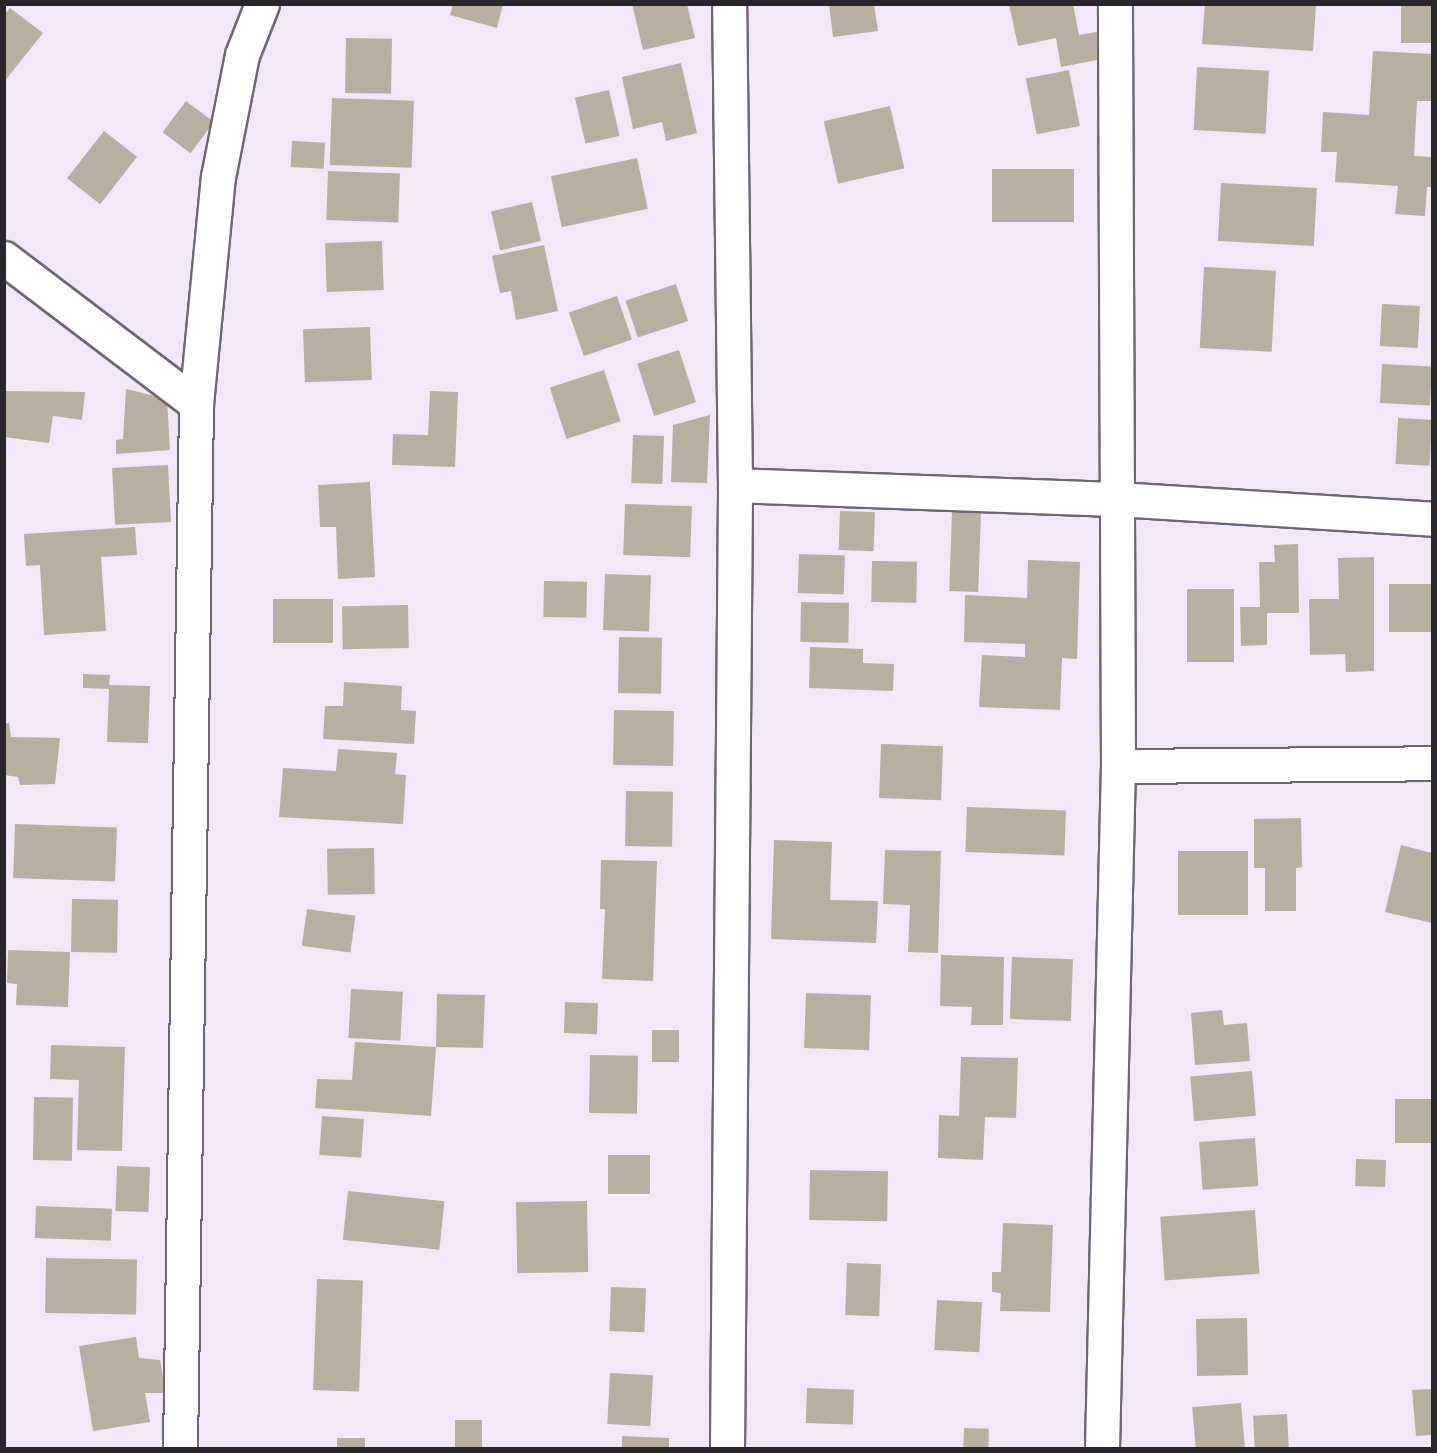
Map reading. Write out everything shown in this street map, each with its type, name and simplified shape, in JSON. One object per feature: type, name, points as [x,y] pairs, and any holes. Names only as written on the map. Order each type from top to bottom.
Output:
[{"type":"street","points":[[180,1449],[196,404],[218,177],[242,55],[262,4]]},
{"type":"street","points":[[727,1449],[735,485],[729,4]]},
{"type":"street","points":[[1102,1449],[1118,766],[1115,4]]},
{"type":"street","points":[[8,268],[196,404]]},
{"type":"street","points":[[735,485],[1118,500],[1432,519]]},
{"type":"street","points":[[1118,766],[1432,763]]},
{"type":"building","points":[[453,4],[503,4],[497,28],[450,15]]},
{"type":"building","points":[[632,4],[687,4],[695,38],[643,50]]},
{"type":"building","points":[[829,4],[874,4],[878,31],[833,37]]},
{"type":"building","points":[[1009,4],[1073,4],[1079,35],[1102,31],[1107,58],[1061,67],[1056,38],[1018,46]]},
{"type":"building","points":[[1205,4],[1316,4],[1313,51],[1202,44]]},
{"type":"building","points":[[1401,4],[1432,4],[1432,43],[1401,43]]},
{"type":"building","points":[[10,8],[43,33],[4,82],[4,15]]},
{"type":"building","points":[[346,38],[392,39],[391,94],[345,93]]},
{"type":"building","points":[[1373,51],[1432,54],[1432,101],[1417,101],[1414,156],[1432,157],[1432,187],[1427,187],[1425,216],[1395,214],[1398,186],[1335,182],[1337,152],[1321,152],[1323,112],[1369,115]]},
{"type":"building","points":[[681,63],[697,133],[666,141],[662,122],[633,129],[622,77]]},
{"type":"building","points":[[1197,67],[1269,71],[1266,134],[1194,130]]},
{"type":"building","points":[[1069,70],[1080,126],[1037,134],[1026,78]]},
{"type":"building","points":[[609,90],[620,136],[585,144],[575,98]]},
{"type":"building","points":[[332,98],[414,101],[412,168],[330,165]]},
{"type":"building","points":[[186,101],[214,122],[190,153],[163,132]]},
{"type":"building","points":[[890,106],[904,168],[838,184],[824,121]]},
{"type":"building","points":[[104,131],[137,157],[100,204],[67,178]]},
{"type":"building","points":[[292,141],[325,143],[324,169],[291,167]]},
{"type":"building","points":[[637,158],[648,209],[562,227],[551,176]]},
{"type":"building","points":[[992,169],[1074,169],[1074,222],[992,222]]},
{"type":"building","points":[[328,171],[400,174],[398,222],[326,220]]},
{"type":"building","points":[[1221,183],[1317,188],[1314,246],[1218,241]]},
{"type":"building","points":[[532,202],[541,241],[500,250],[491,211]]},
{"type":"building","points":[[382,241],[384,290],[327,292],[325,243]]},
{"type":"building","points":[[544,245],[558,311],[516,320],[511,291],[500,293],[492,256]]},
{"type":"building","points":[[1204,267],[1276,271],[1272,352],[1200,348]]},
{"type":"building","points":[[676,284],[688,321],[638,337],[626,300]]},
{"type":"building","points":[[617,296],[632,339],[584,356],[569,313]]},
{"type":"building","points":[[1382,304],[1420,306],[1418,348],[1380,346]]},
{"type":"building","points":[[370,327],[372,380],[305,382],[303,329]]},
{"type":"building","points":[[679,350],[696,402],[654,416],[637,364]]},
{"type":"building","points":[[1382,364],[1432,367],[1430,406],[1380,403]]},
{"type":"building","points":[[604,370],[621,421],[566,439],[550,388]]},
{"type":"building","points":[[126,389],[167,399],[170,450],[116,454],[116,440],[123,439]]},
{"type":"building","points":[[4,391],[85,392],[82,420],[53,416],[49,443],[4,437]]},
{"type":"building","points":[[430,391],[458,392],[455,467],[392,465],[393,434],[428,435]]},
{"type":"building","points":[[710,415],[707,483],[671,482],[673,425]]},
{"type":"building","points":[[1398,418],[1432,420],[1430,466],[1396,464]]},
{"type":"building","points":[[633,435],[664,436],[662,484],[631,483]]},
{"type":"building","points":[[168,465],[171,522],[115,525],[112,468]]},
{"type":"building","points":[[370,482],[375,577],[338,579],[336,527],[320,527],[318,485]]},
{"type":"building","points":[[625,504],[692,506],[690,557],[623,555]]},
{"type":"building","points":[[840,511],[875,512],[874,551],[839,550]]},
{"type":"building","points":[[952,512],[981,513],[978,592],[949,591]]},
{"type":"building","points":[[135,527],[137,555],[101,557],[106,631],[44,635],[40,565],[26,566],[24,534]]},
{"type":"building","points":[[1298,544],[1299,613],[1267,613],[1267,645],[1241,646],[1240,607],[1260,607],[1259,562],[1275,562],[1274,545]]},
{"type":"building","points":[[799,554],[845,556],[844,595],[798,593]]},
{"type":"building","points":[[1374,557],[1374,671],[1346,672],[1345,654],[1310,655],[1309,599],[1339,599],[1338,558]]},
{"type":"building","points":[[1028,560],[1080,562],[1077,659],[1062,658],[1060,710],[979,707],[982,655],[1025,657],[1025,644],[964,642],[965,595],[1027,598]]},
{"type":"building","points":[[872,561],[917,562],[916,603],[871,602]]},
{"type":"building","points":[[605,574],[651,576],[649,632],[603,630]]},
{"type":"building","points":[[544,581],[587,582],[586,618],[543,617]]},
{"type":"building","points":[[1389,584],[1432,584],[1432,632],[1389,632]]},
{"type":"building","points":[[1187,589],[1234,589],[1234,662],[1187,662]]},
{"type":"building","points":[[273,599],[333,599],[333,643],[273,643]]},
{"type":"building","points":[[801,602],[849,603],[848,643],[800,642]]},
{"type":"building","points":[[408,605],[409,648],[343,649],[342,606]]},
{"type":"building","points":[[619,637],[662,638],[661,694],[618,693]]},
{"type":"building","points":[[810,647],[863,649],[863,663],[894,664],[893,691],[809,688]]},
{"type":"building","points":[[83,674],[110,675],[109,685],[150,686],[148,743],[107,742],[109,689],[83,688]]},
{"type":"building","points":[[344,682],[402,686],[401,710],[416,711],[414,744],[323,739],[325,706],[343,706]]},
{"type":"building","points":[[614,710],[674,711],[673,766],[613,765]]},
{"type":"building","points":[[9,723],[11,737],[60,738],[55,784],[20,785],[18,777],[4,775],[4,724]]},
{"type":"building","points":[[881,744],[943,746],[941,800],[879,798]]},
{"type":"building","points":[[338,749],[397,753],[395,774],[406,775],[403,824],[279,817],[283,768],[336,771]]},
{"type":"building","points":[[626,791],[673,792],[672,847],[625,846]]},
{"type":"building","points":[[967,807],[1066,810],[1064,855],[965,852]]},
{"type":"building","points":[[1301,818],[1302,867],[1296,868],[1296,911],[1265,911],[1265,868],[1254,868],[1254,819]]},
{"type":"building","points":[[15,824],[117,828],[115,882],[13,878]]},
{"type":"building","points":[[774,840],[832,842],[830,900],[878,901],[876,943],[771,939]]},
{"type":"building","points":[[1401,845],[1432,853],[1432,923],[1385,912]]},
{"type":"building","points":[[374,848],[375,894],[328,895],[327,849]]},
{"type":"building","points":[[885,850],[941,851],[938,953],[908,952],[910,905],[883,904]]},
{"type":"building","points":[[1178,851],[1248,851],[1248,915],[1178,915]]},
{"type":"building","points":[[601,860],[657,861],[653,981],[602,979],[605,909],[600,909]]},
{"type":"building","points":[[72,899],[118,900],[117,953],[71,952]]},
{"type":"building","points":[[307,909],[356,916],[350,952],[302,946]]},
{"type":"building","points":[[8,950],[70,952],[68,1007],[16,1005],[17,984],[7,983]]},
{"type":"building","points":[[941,955],[1004,957],[1003,1025],[971,1025],[972,1007],[940,1006]]},
{"type":"building","points":[[1012,957],[1073,959],[1071,1021],[1010,1019]]},
{"type":"building","points":[[351,989],[403,992],[400,1041],[348,1038]]},
{"type":"building","points":[[806,993],[871,995],[869,1050],[804,1048]]},
{"type":"building","points":[[437,994],[485,995],[483,1048],[436,1047]]},
{"type":"building","points":[[565,1002],[598,1003],[597,1034],[564,1033]]},
{"type":"building","points":[[1222,1010],[1224,1025],[1247,1023],[1250,1061],[1195,1065],[1191,1013]]},
{"type":"building","points":[[652,1030],[679,1030],[679,1062],[652,1062]]},
{"type":"building","points":[[355,1042],[436,1047],[431,1116],[315,1108],[317,1079],[352,1080]]},
{"type":"building","points":[[51,1045],[125,1047],[122,1151],[77,1150],[79,1080],[50,1079]]},
{"type":"building","points":[[590,1055],[638,1056],[637,1114],[589,1113]]},
{"type":"building","points":[[961,1057],[1018,1058],[1016,1118],[985,1117],[983,1160],[938,1158],[939,1115],[959,1116]]},
{"type":"building","points":[[1252,1071],[1256,1116],[1194,1121],[1190,1076]]},
{"type":"building","points":[[34,1097],[73,1098],[72,1161],[33,1160]]},
{"type":"building","points":[[1395,1099],[1432,1099],[1432,1143],[1395,1143]]},
{"type":"building","points":[[322,1116],[364,1119],[361,1158],[319,1155]]},
{"type":"building","points":[[1255,1138],[1258,1186],[1202,1190],[1199,1142]]},
{"type":"building","points":[[608,1155],[650,1155],[650,1194],[608,1194]]},
{"type":"building","points":[[1356,1159],[1386,1160],[1385,1187],[1355,1186]]},
{"type":"building","points":[[117,1166],[150,1167],[148,1212],[115,1211]]},
{"type":"building","points":[[810,1170],[888,1171],[887,1221],[809,1220]]},
{"type":"building","points":[[348,1191],[444,1201],[439,1250],[343,1240]]},
{"type":"building","points":[[587,1201],[588,1272],[517,1273],[516,1202]]},
{"type":"building","points":[[36,1206],[112,1209],[111,1241],[35,1238]]},
{"type":"building","points":[[1255,1210],[1259,1274],[1165,1280],[1160,1217]]},
{"type":"building","points":[[1003,1223],[1053,1225],[1050,1312],[1000,1311],[1001,1293],[992,1292],[992,1272],[1001,1272]]},
{"type":"building","points":[[46,1258],[137,1260],[136,1315],[45,1313]]},
{"type":"building","points":[[847,1263],[881,1264],[879,1316],[845,1315]]},
{"type":"building","points":[[317,1279],[363,1281],[359,1392],[313,1390]]},
{"type":"building","points":[[611,1287],[646,1288],[644,1332],[609,1331]]},
{"type":"building","points":[[937,1300],[982,1302],[979,1352],[934,1350]]},
{"type":"building","points":[[1247,1318],[1248,1375],[1197,1376],[1196,1319]]},
{"type":"building","points":[[136,1337],[139,1358],[160,1360],[166,1393],[145,1393],[150,1422],[93,1431],[79,1346]]},
{"type":"building","points":[[610,1373],[653,1375],[650,1426],[607,1424]]},
{"type":"building","points":[[807,1388],[854,1390],[853,1425],[806,1423]]},
{"type":"building","points":[[1432,1389],[1432,1435],[1416,1436],[1412,1390]]},
{"type":"building","points":[[1241,1403],[1245,1448],[1196,1448],[1192,1407]]},
{"type":"building","points":[[1287,1414],[1289,1448],[1255,1448],[1253,1416]]},
{"type":"building","points":[[455,1420],[482,1420],[482,1448],[455,1448]]},
{"type":"building","points":[[964,1428],[989,1429],[988,1448],[963,1448]]},
{"type":"building","points":[[622,1436],[669,1438],[669,1448],[622,1448]]},
{"type":"building","points":[[337,1438],[365,1438],[365,1448],[337,1448]]}]
